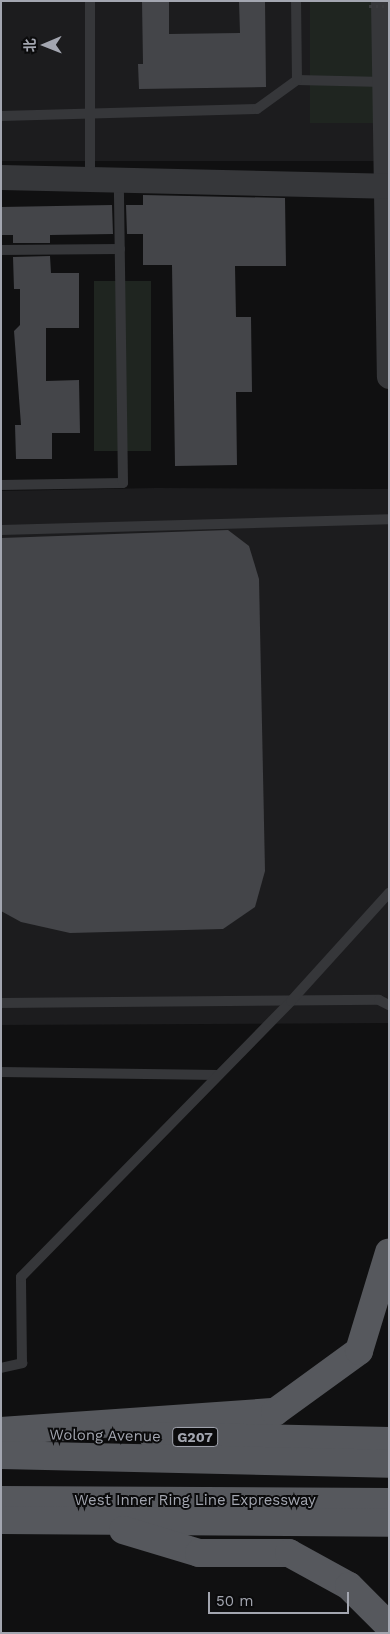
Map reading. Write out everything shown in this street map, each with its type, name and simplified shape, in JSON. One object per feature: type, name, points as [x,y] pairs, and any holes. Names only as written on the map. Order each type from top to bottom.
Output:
[{"type":"highway","points":[[1,1432],[275,1412],[359,1352],[389,1252]]},
{"type":"highway","name":"Wolong Avenue","points":[[1,1432],[389,1441]]},
{"type":"highway","points":[[1,1455],[389,1464]]},
{"type":"highway","name":"West Inner Ring Line Expressway","points":[[1,1500],[389,1502]]},
{"type":"highway","points":[[1,1520],[389,1523]]},
{"type":"highway","points":[[93,1521],[199,1553],[290,1553],[349,1586],[389,1626]]},
{"type":"street","points":[[376,4],[385,82],[389,376]]},
{"type":"street","points":[[1,177],[386,186]]},
{"type":"lane","points":[[90,1],[90,179]]},
{"type":"lane","points":[[296,1],[297,80]]},
{"type":"lane","points":[[1,116],[257,109],[297,80],[385,82]]},
{"type":"lane","points":[[1,484],[123,483],[119,180]]},
{"type":"lane","points":[[1,250],[120,249]]},
{"type":"lane","points":[[1,530],[389,519]]},
{"type":"lane","points":[[1,1368],[22,1363],[21,1277],[291,1001],[389,893]]},
{"type":"lane","points":[[1,1003],[379,1000],[389,1005]]},
{"type":"lane","points":[[1,1072],[218,1075]]},
{"type":"path","points":[[376,4],[389,6]]},
{"type":"shaded area","points":[[1,1],[389,1],[389,161],[1,161]]},
{"type":"shaded area","points":[[310,1],[383,1],[383,123],[310,123]]},
{"type":"shaded area","points":[[94,281],[151,281],[151,451],[94,451]]},
{"type":"shaded area","points":[[156,488],[389,489],[389,1023],[1,1025],[1,491]]},
{"type":"building","points":[[142,1],[169,1],[169,34],[240,33],[239,1],[265,1],[266,87],[139,89],[138,64],[143,64]]},
{"type":"building","points":[[143,195],[285,198],[286,266],[235,266],[236,317],[251,317],[252,392],[236,392],[237,465],[175,466],[172,265],[143,265],[143,234],[127,234],[126,205],[143,205]]},
{"type":"building","points":[[112,205],[113,234],[50,235],[50,243],[13,243],[13,235],[1,235],[1,207]]},
{"type":"building","points":[[50,256],[51,273],[79,273],[79,328],[46,328],[46,381],[79,380],[80,433],[52,433],[52,459],[16,459],[15,425],[21,425],[14,331],[20,325],[20,289],[14,289],[13,257]]},
{"type":"building","points":[[228,530],[249,546],[259,579],[265,871],[255,907],[223,929],[70,933],[21,922],[1,911],[1,538]]}]
